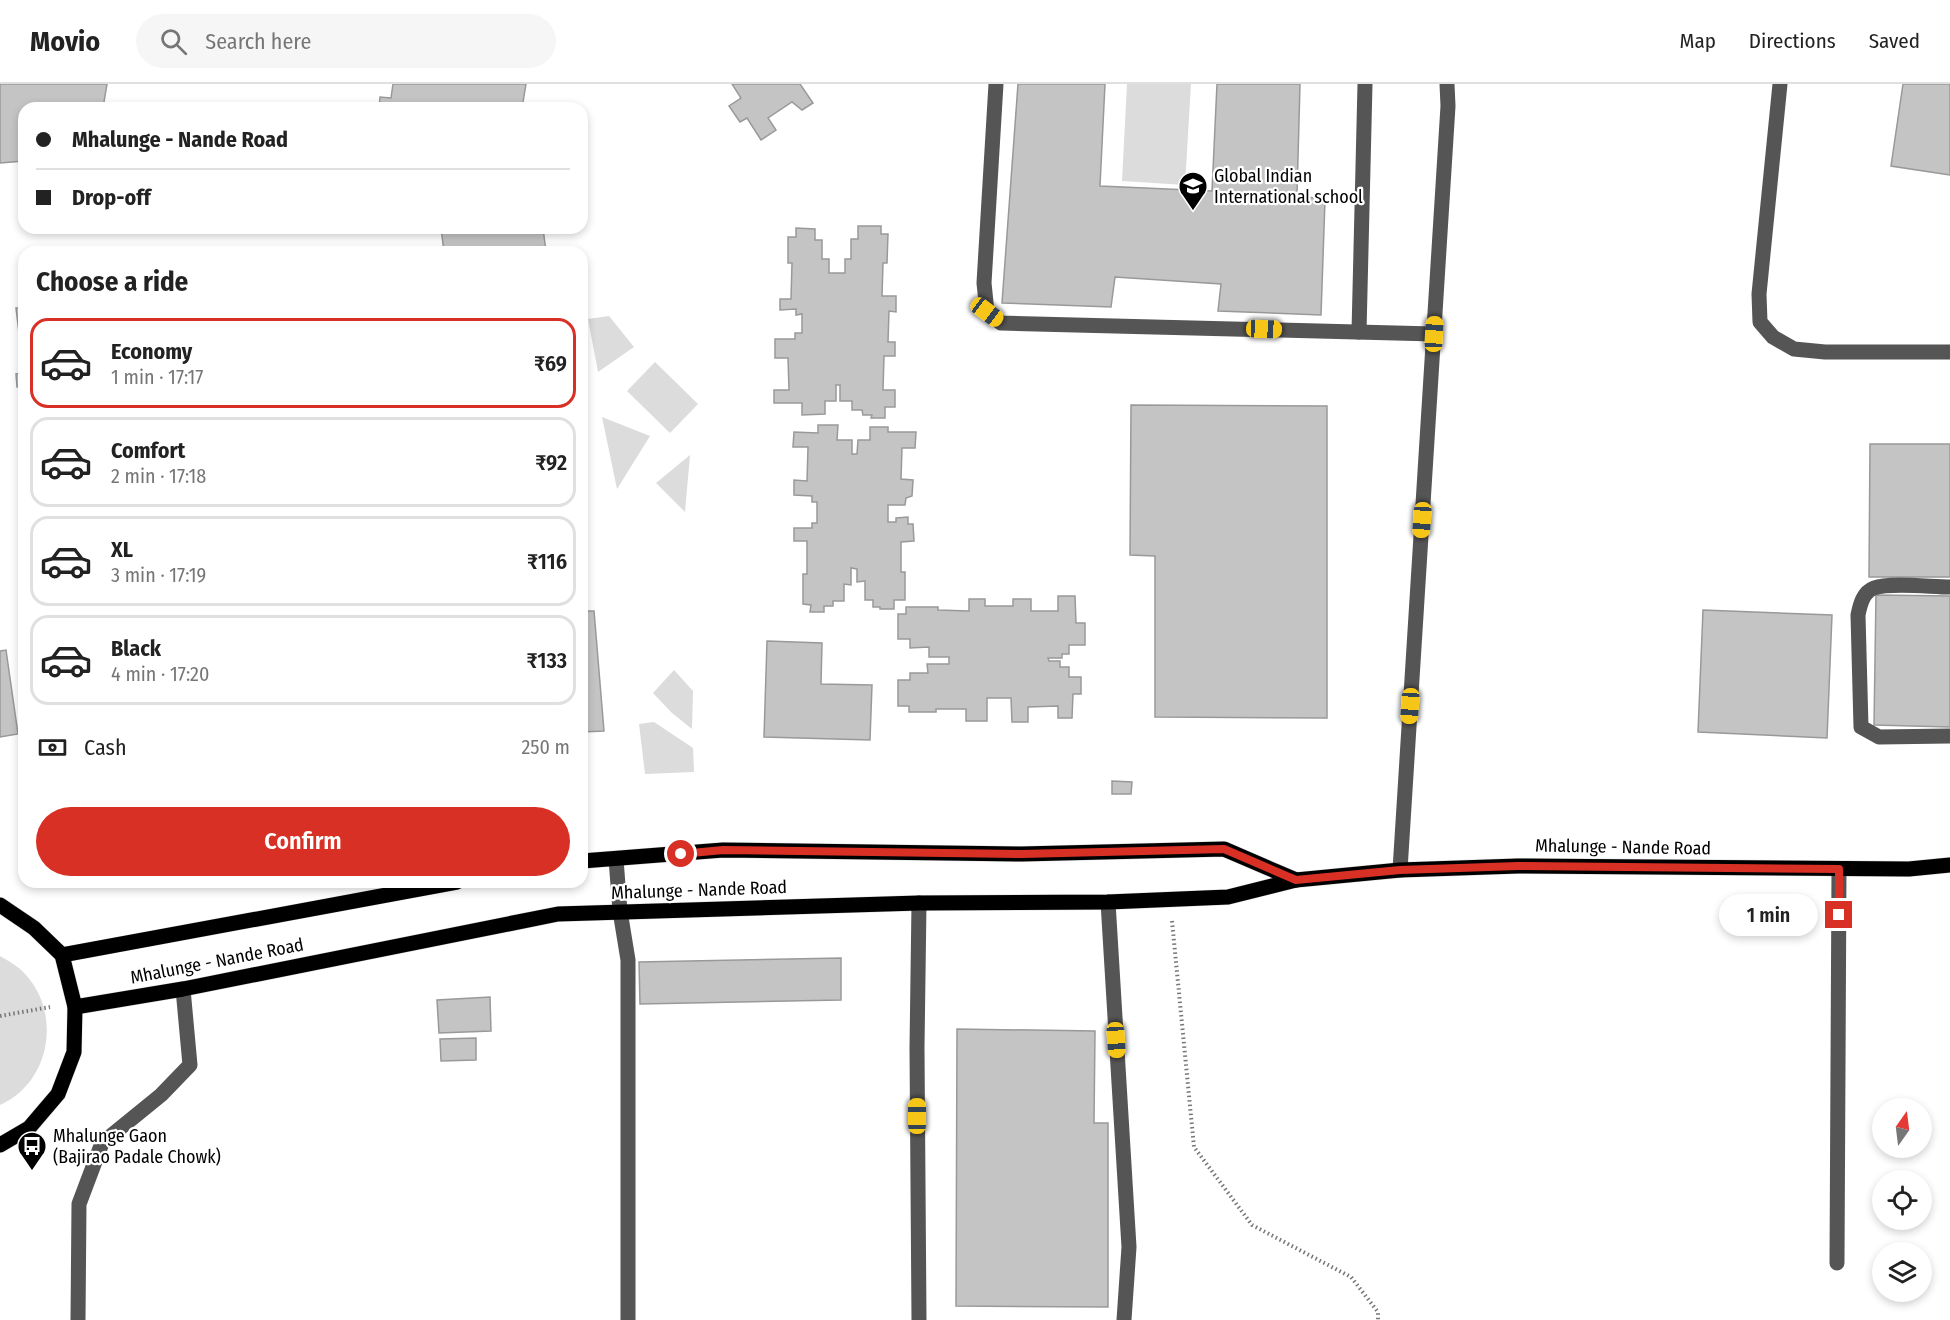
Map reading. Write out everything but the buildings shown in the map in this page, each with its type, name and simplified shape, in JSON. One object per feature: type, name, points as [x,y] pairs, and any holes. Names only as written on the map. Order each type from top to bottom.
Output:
[{"type":"main road","name":"Mhalunge - Nande Road","points":[[588,860],[723,850],[1022,854],[1224,849],[1296,880]]},
{"type":"main road","name":"Mhalunge - Nande Road","points":[[75,1007],[183,989],[558,914],[919,903],[1108,902],[1228,897],[1296,880],[1400,870],[1518,866],[1909,869],[1950,865]]},
{"type":"main road","name":"Mhalunge - Nande Road","points":[[62,955],[425,888]]},
{"type":"main road","points":[[0,905],[34,928],[62,955],[75,1007],[74,1052],[58,1094],[29,1128],[0,1145]]},
{"type":"street","points":[[996,84],[984,283],[987,312],[1001,323],[1434,334]]},
{"type":"street","points":[[1359,332],[1365,84]]},
{"type":"street","points":[[1400,870],[1448,106],[1447,84]]},
{"type":"street","points":[[1780,84],[1760,294],[1760,322],[1773,336],[1794,349],[1825,352],[1950,352]]},
{"type":"street","points":[[1950,587],[1872,588],[1862,598],[1858,615],[1861,727],[1879,736],[1950,736]]},
{"type":"street","points":[[616,858],[620,911],[628,960],[628,1320]]},
{"type":"street","points":[[1837,1263],[1839,869]]},
{"type":"street","points":[[1108,902],[1129,1247],[1124,1320]]},
{"type":"street","points":[[919,903],[917,1072],[919,1320]]},
{"type":"street","points":[[78,1320],[79,1204],[102,1143],[161,1095],[190,1065],[183,989]]},
{"type":"path","points":[[1170,900],[1194,1147],[1252,1225],[1351,1277],[1378,1312],[1377,1320]]},
{"type":"path","points":[[0,1016],[44,1007],[75,1007]]},
{"type":"shaded area","points":[[1127,84],[1191,84],[1185,185],[1122,181]]},
{"type":"shaded area","points":[[609,316],[634,347],[598,372],[588,319]]},
{"type":"shaded area","points":[[655,362],[698,404],[670,433],[627,391]]},
{"type":"shaded area","points":[[602,417],[650,436],[617,489]]},
{"type":"shaded area","points":[[690,455],[685,512],[656,483]]},
{"type":"shaded area","points":[[674,670],[693,691],[692,729],[672,713],[653,693]]},
{"type":"shaded area","points":[[654,722],[693,748],[694,772],[645,774],[639,724]]},
{"type":"shaded area","points":[[0,956],[23,972],[37,991],[44,1009],[47,1028],[40,1065],[17,1095],[0,1105]]},
{"type":"place","name":"Global Indian International school","points":[[1193,212]]},
{"type":"place","name":"Mhalunge Gaon (Bajirao Padale Chowk)","points":[[32,1172]]},
{"type":"route","points":[[681,854],[723,850],[1022,854],[1224,849],[1296,880],[1400,870],[1518,866],[1839,869],[1839,915]]}]
